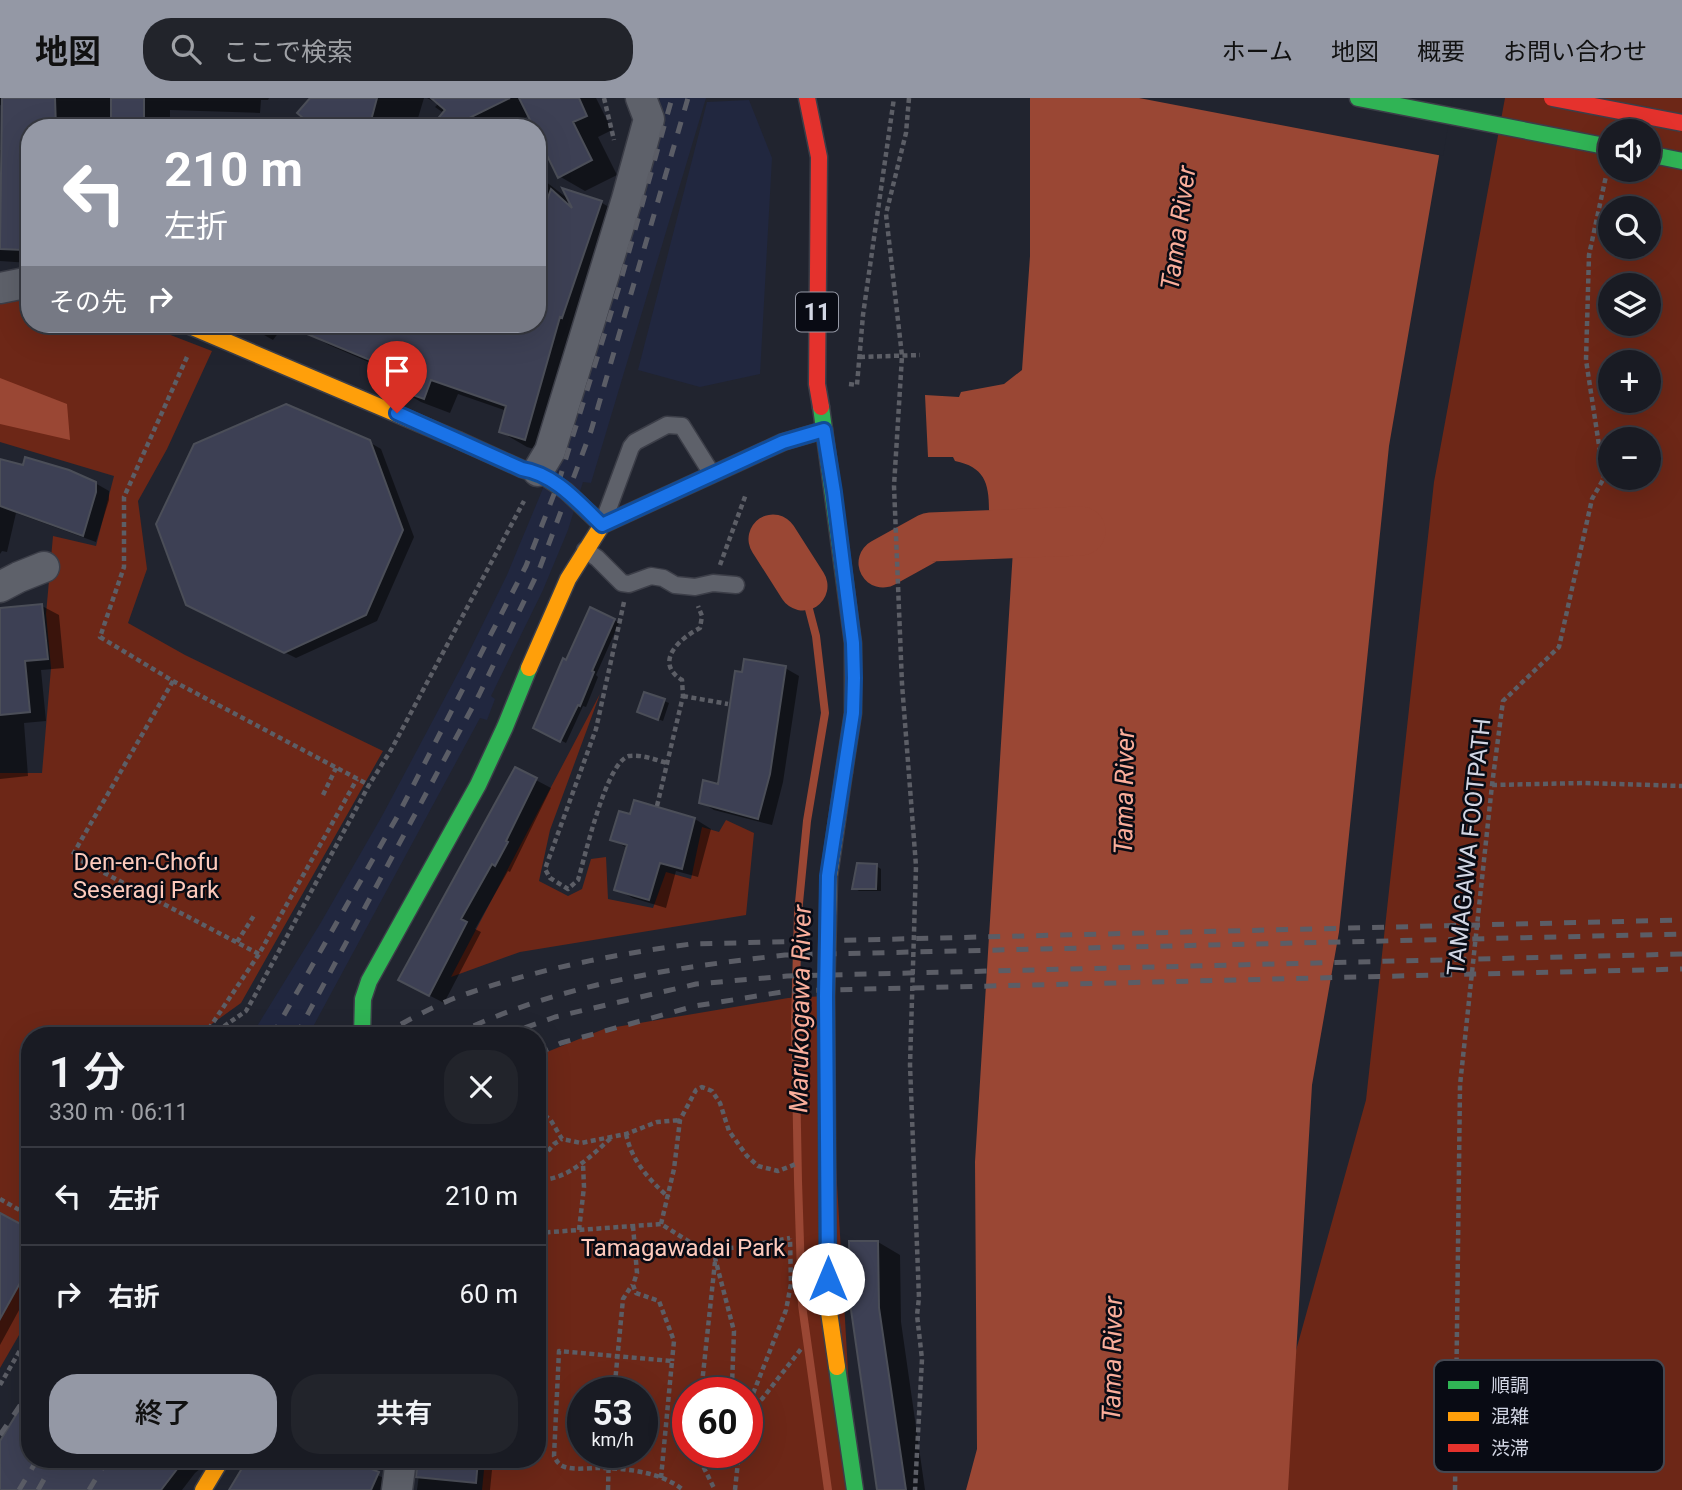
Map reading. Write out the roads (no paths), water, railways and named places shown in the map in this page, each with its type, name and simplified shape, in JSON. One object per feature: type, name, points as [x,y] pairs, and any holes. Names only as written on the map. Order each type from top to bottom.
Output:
[{"type":"main road","name":"11","points":[[807,98],[819,157],[816,368],[853,643],[853,713],[828,876],[826,996],[828,1305],[855,1490]]},
{"type":"main road","points":[[1358,98],[1598,145]]},
{"type":"main road","points":[[1552,98],[1682,123]]},
{"type":"main road","points":[[1661,157],[1682,161]]},
{"type":"main road","points":[[207,333],[421,423],[522,469],[538,471],[569,494],[602,525]]},
{"type":"main road","points":[[362,1027],[363,999],[369,981],[490,759],[535,649],[584,550],[602,525],[783,442],[824,430]]},
{"type":"main road","points":[[203,1490],[216,1468]]},
{"type":"street","points":[[538,471],[550,451],[638,159],[649,119],[641,98]]},
{"type":"street","points":[[0,288],[21,284]]},
{"type":"street","points":[[0,587],[44,567]]},
{"type":"street","points":[[397,1490],[400,1468]]},
{"type":"lane","points":[[602,525],[631,447],[635,442],[667,425],[682,426],[712,474]]},
{"type":"lane","points":[[584,550],[597,558],[622,583],[629,584],[651,576],[663,578],[675,585],[736,585]]},
{"type":"water","name":"Tama River","points":[[1030,98],[1449,98],[1389,446],[1339,932],[1312,1085],[1288,1490],[966,1490],[977,1449],[975,1162],[1014,534],[989,510],[988,491],[979,472],[955,461],[953,457],[928,457],[925,395],[959,397],[961,392],[1004,384],[1022,370],[1030,256]]},
{"type":"water","points":[[0,378],[67,404],[70,440],[0,424]]},
{"type":"waterway","points":[[883,563],[930,537],[1081,531]]},
{"type":"waterway","name":"Marukogawa River","points":[[773,539],[803,586]]},
{"type":"waterway","name":"Marukogawa River","points":[[812,580],[803,586],[816,636],[825,713],[807,821],[798,913],[795,1023],[802,1305],[828,1490]]},
{"type":"railway","points":[[277,1027],[397,817],[526,566],[558,484],[619,287],[672,98]]},
{"type":"railway","points":[[301,1027],[479,695],[539,570],[591,431],[688,98]]},
{"type":"railway","points":[[396,1027],[460,996],[499,983],[580,963],[691,944],[1682,920]]},
{"type":"railway","points":[[472,1027],[532,1003],[615,981],[785,955],[1682,934]]},
{"type":"railway","points":[[527,1027],[555,1017],[696,984],[787,976],[1682,954]]},
{"type":"railway","points":[[546,1050],[561,1043],[695,1006],[788,991],[1682,969]]},
{"type":"railway","points":[[0,1435],[21,1404]]},
{"type":"railway","points":[[19,1490],[32,1468]]},
{"type":"railway","points":[[38,1490],[50,1468]]},
{"type":"railway","points":[[89,1490],[102,1468]]},
{"type":"park label","name":"Den-en-Chofu Seseragi Park","points":[[146,876]]},
{"type":"park label","name":"Tamagawadai Park","points":[[683,1248]]}]
